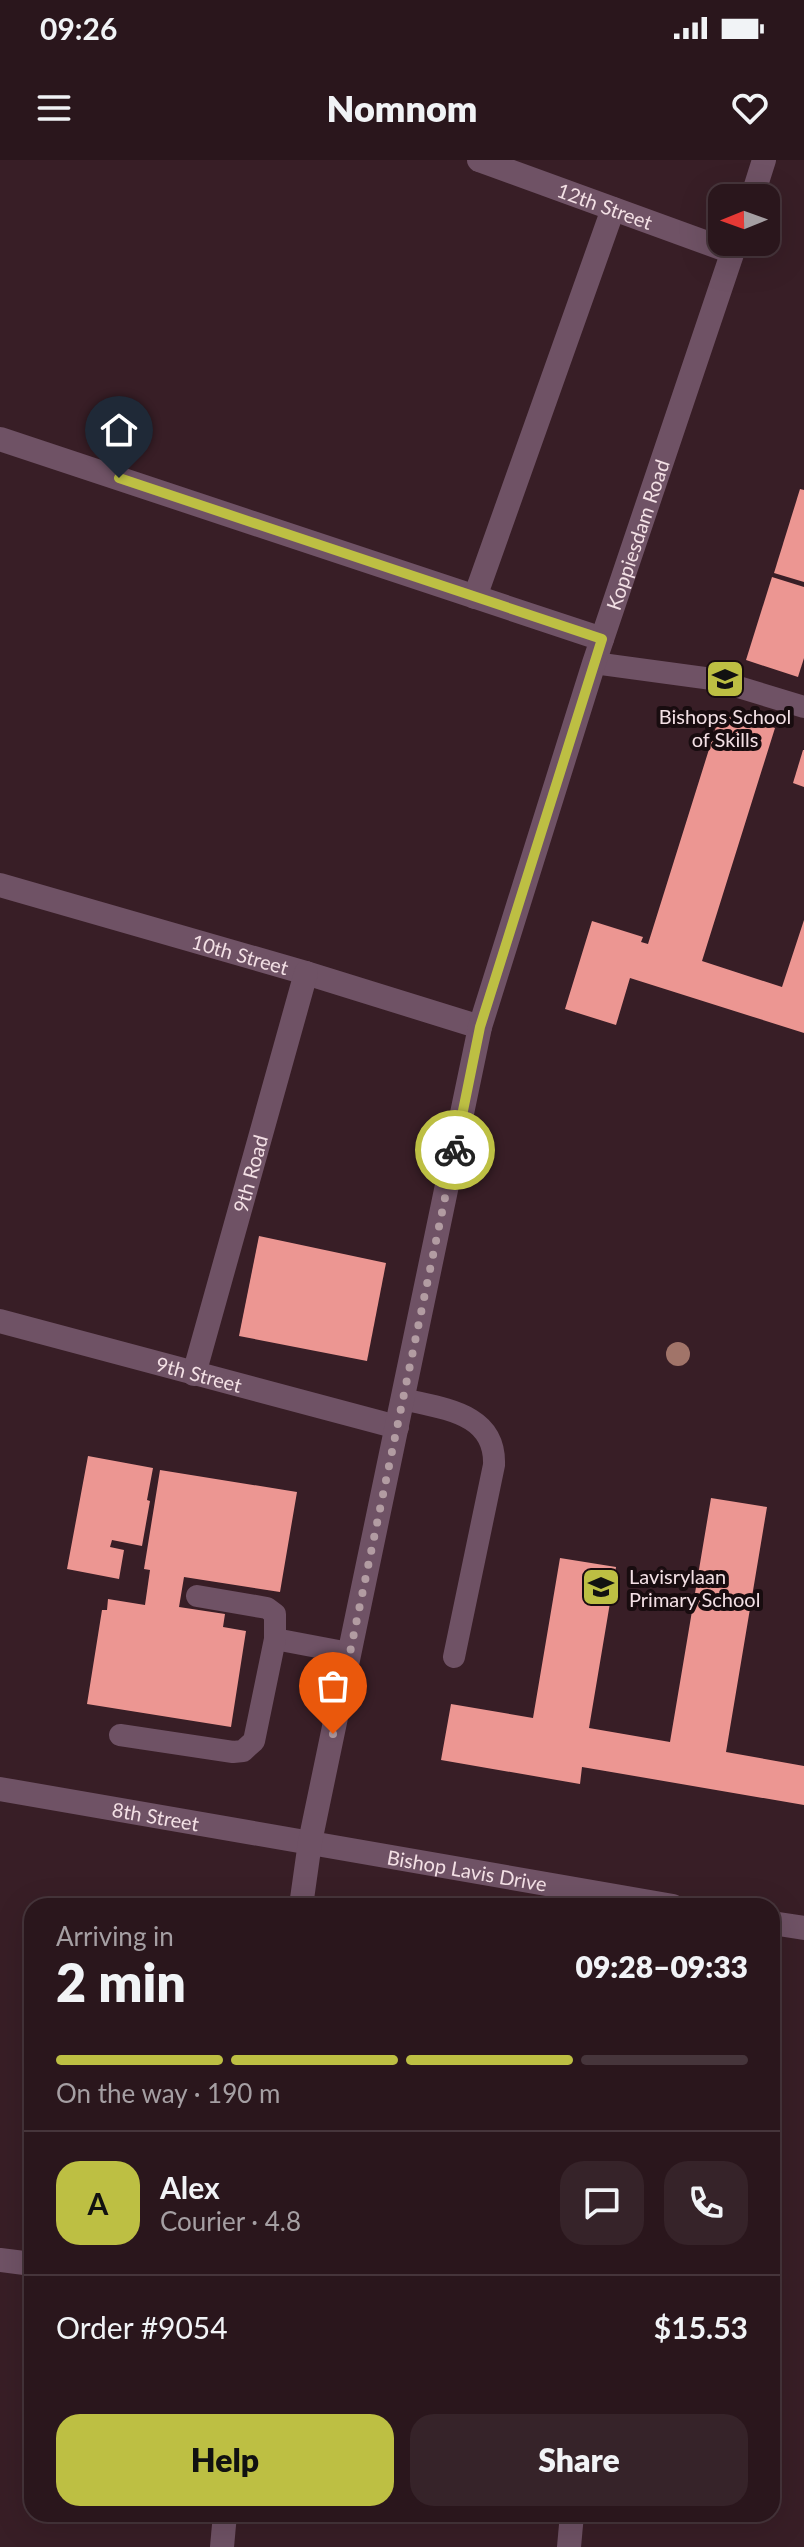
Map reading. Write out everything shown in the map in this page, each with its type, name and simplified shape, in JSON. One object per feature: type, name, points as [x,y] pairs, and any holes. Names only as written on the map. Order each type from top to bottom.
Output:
[{"type":"street","name":"12th Street","points":[[479,160],[613,209],[708,239]]},
{"type":"street","points":[[756,184],[764,160]]},
{"type":"street","points":[[475,597],[613,209]]},
{"type":"street","name":"Koppiesdam Road","points":[[302,1898],[310,1842],[480,1027],[594,663],[731,256]]},
{"type":"street","points":[[0,439],[602,639]]},
{"type":"street","name":"10th Street","points":[[0,885],[306,973],[480,1027]]},
{"type":"street","name":"9th Road","points":[[194,1374],[306,973]]},
{"type":"street","name":"9th Street","points":[[0,1321],[397,1427]]},
{"type":"street","name":"8th Street","points":[[0,1789],[310,1842]]},
{"type":"street","name":"Bishop Lavis Drive","points":[[310,1842],[620,1898]]},
{"type":"street","points":[[780,1924],[804,1928]]},
{"type":"street","points":[[0,2260],[24,2263]]},
{"type":"street","points":[[222,2547],[224,2522]]},
{"type":"street","points":[[569,2547],[571,2522]]},
{"type":"lane","points":[[594,663],[712,679],[804,707]]},
{"type":"lane","points":[[403,1399],[474,1420],[484,1428],[495,1452],[454,1657]]},
{"type":"lane","points":[[120,1735],[233,1752],[249,1748],[254,1741],[277,1619],[272,1610],[197,1596]]},
{"type":"lane","points":[[275,1639],[349,1653]]},
{"type":"building","points":[[800,489],[804,490],[804,582],[774,573]]},
{"type":"building","points":[[772,577],[804,587],[804,658],[798,677],[746,660]]},
{"type":"building","points":[[721,711],[775,728],[702,961],[782,987],[804,920],[804,1033],[630,978],[616,1025],[565,1009],[592,921],[643,937],[641,942],[648,944]]},
{"type":"building","points":[[804,750],[804,787],[793,783]]},
{"type":"building","points":[[259,1236],[386,1263],[367,1361],[239,1336]]},
{"type":"building","points":[[88,1456],[153,1468],[142,1546],[112,1540],[110,1547],[124,1550],[119,1579],[67,1569]]},
{"type":"building","points":[[160,1470],[297,1492],[280,1592],[184,1577],[179,1607],[225,1614],[223,1627],[246,1631],[231,1727],[87,1704],[102,1610],[107,1610],[108,1599],[145,1605],[150,1570],[144,1569]]},
{"type":"building","points":[[711,1498],[767,1507],[726,1752],[804,1766],[804,1805],[582,1767],[580,1784],[441,1760],[451,1704],[533,1718],[560,1558],[616,1567],[589,1728],[670,1742]]},
{"type":"way so far","points":[[333,1734],[455,1150]]},
{"type":"place","name":"Bishops School of Skills","points":[[725,679]]},
{"type":"place","name":"Lavisrylaan Primary School","points":[[601,1587]]},
{"type":"route","points":[[119,478],[602,639],[480,1027],[455,1150]]}]
